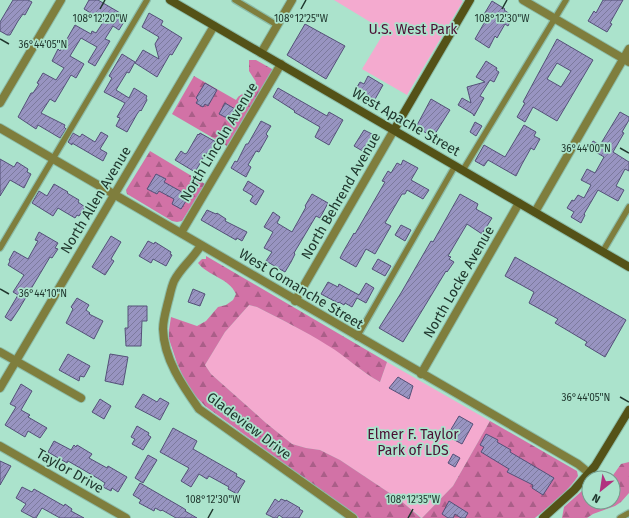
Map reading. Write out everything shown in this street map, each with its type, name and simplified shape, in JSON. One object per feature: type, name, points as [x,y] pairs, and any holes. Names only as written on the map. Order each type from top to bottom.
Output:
[{"type":"main road","name":"West Apache Street","points":[[170,0],[629,267]]},
{"type":"main road","name":"North Behrend Avenue","points":[[394,130],[470,0]]},
{"type":"main road","points":[[591,470],[604,452],[629,410]]},
{"type":"main road","points":[[543,518],[581,482]]},
{"type":"street","points":[[0,103],[61,0]]},
{"type":"street","points":[[261,53],[292,0]]},
{"type":"street","points":[[523,0],[626,61]]},
{"type":"street","name":"North Allen Avenue","points":[[0,388],[214,26]]},
{"type":"street","points":[[535,212],[626,61],[629,49]]},
{"type":"street","name":"North Lincoln Avenue","points":[[181,233],[281,64]]},
{"type":"street","name":"West Comanche Street","points":[[0,128],[201,244],[295,301],[578,464],[585,470]]},
{"type":"street","name":"North Behrend Avenue","points":[[295,301],[394,130]]},
{"type":"street","name":"North Locke Avenue","points":[[421,374],[519,203]]},
{"type":"street","name":"Gladeview Drive","points":[[201,244],[197,253],[184,266],[174,282],[163,329],[167,356],[183,386],[199,409],[353,518]]},
{"type":"street","points":[[0,352],[81,398]]},
{"type":"street","name":"Taylor Drive","points":[[0,446],[126,518]]},
{"type":"lane","points":[[0,248],[147,0]]},
{"type":"lane","points":[[235,0],[277,26]]},
{"type":"lane","points":[[463,170],[566,0]]},
{"type":"lane","points":[[357,337],[455,166]]},
{"type":"lane","points":[[603,252],[629,207]]},
{"type":"lane","points":[[620,518],[629,513]]},
{"type":"green space","name":"U.S. West Park","points":[[334,0],[463,1],[407,95],[362,69],[385,31]]},
{"type":"green space","points":[[249,60],[256,60],[272,69],[272,71],[227,146],[172,114],[194,76],[236,100],[240,95],[252,88],[256,82],[249,71]]},
{"type":"green space","points":[[150,151],[205,184],[182,221],[172,221],[127,194],[126,190]]},
{"type":"green space","points":[[206,256],[387,362],[380,382],[366,374],[334,349],[319,340],[257,307],[249,305],[225,332],[205,365],[211,374],[292,444],[320,450],[340,460],[400,500],[421,518],[359,518],[205,406],[188,388],[177,363],[169,339],[171,317],[197,326],[206,321],[218,307],[226,305],[233,300],[236,294],[229,284],[207,271],[198,263],[202,259],[206,259]]},
{"type":"green space","name":"Elmer F. Taylor Park of LDS","points":[[249,305],[257,307],[327,344],[366,374],[380,382],[387,362],[490,421],[453,486],[422,518],[400,500],[340,460],[320,450],[292,444],[211,374],[205,365],[225,332]]},
{"type":"green space","points":[[490,421],[577,471],[578,476],[574,482],[564,493],[535,518],[422,518],[453,486]]},
{"type":"green space","points":[[629,462],[629,493],[621,502],[621,470],[617,470],[621,464]]},
{"type":"green space","points":[[581,492],[581,510],[604,510],[587,518],[562,518],[564,507]]},
{"type":"building","points":[[13,0],[28,0],[32,2],[25,15],[23,14],[10,35],[7,35],[0,31],[0,22]]},
{"type":"building","points":[[89,0],[98,0],[127,17],[119,30],[113,26],[105,39],[110,41],[95,66],[88,62],[97,47],[81,38],[70,56],[84,64],[76,78],[71,75],[55,102],[50,99],[41,113],[65,125],[64,127],[66,129],[60,138],[38,125],[36,129],[18,117],[31,93],[33,93],[39,84],[37,83],[43,73],[56,80],[64,68],[52,61],[58,49],[60,51],[75,25],[91,34],[92,31],[96,33],[104,21],[84,9]]},
{"type":"building","points":[[603,0],[623,0],[610,23],[612,24],[607,32],[588,21],[594,11],[596,13]]},
{"type":"building","points":[[492,1],[513,16],[508,26],[505,24],[497,38],[495,36],[489,48],[475,39],[487,18],[483,16]]},
{"type":"building","points":[[149,13],[163,21],[161,25],[182,38],[172,55],[170,54],[157,77],[135,63],[143,50],[159,59],[155,44],[159,37],[142,27]]},
{"type":"building","points":[[305,24],[345,46],[326,79],[287,55]]},
{"type":"building","points":[[557,39],[593,60],[557,121],[533,107],[525,122],[517,117],[525,103],[523,102]],"holes":[[[557,63],[571,71],[561,87],[547,79]]]},
{"type":"building","points":[[122,54],[135,62],[129,73],[127,72],[116,90],[129,98],[134,88],[147,96],[147,100],[141,111],[140,110],[137,114],[127,132],[116,126],[120,118],[117,117],[125,103],[104,92],[112,78],[109,76]]},
{"type":"building","points":[[486,61],[497,68],[496,70],[499,72],[494,82],[490,80],[480,96],[484,98],[474,116],[458,105],[462,98],[471,103],[467,87],[485,82],[476,77]]},
{"type":"building","points":[[368,76],[383,85],[374,101],[362,95],[361,97],[354,92],[360,82],[364,84]]},
{"type":"building","points":[[205,83],[217,90],[208,106],[205,104],[203,107],[196,103],[198,100],[196,98]]},
{"type":"building","points":[[278,88],[327,116],[329,112],[343,120],[329,145],[315,137],[320,127],[294,112],[295,111],[273,97]]},
{"type":"building","points":[[431,99],[450,110],[433,137],[416,127]]},
{"type":"building","points":[[225,103],[235,109],[229,119],[219,114]]},
{"type":"building","points":[[620,112],[629,117],[629,120],[622,132],[624,133],[613,152],[629,162],[629,171],[625,169],[616,186],[624,190],[618,201],[598,190],[584,214],[585,215],[581,223],[571,217],[574,212],[567,208],[572,200],[574,201],[578,195],[584,198],[591,185],[581,180],[587,169],[595,173],[604,157],[589,148],[593,141],[600,145]]},
{"type":"building","points":[[261,121],[271,126],[266,134],[268,136],[259,152],[256,151],[248,165],[251,167],[246,177],[231,168],[235,161],[237,162],[246,144],[248,144]]},
{"type":"building","points":[[475,122],[482,126],[476,136],[470,132]]},
{"type":"building","points":[[524,125],[536,132],[534,136],[540,139],[534,150],[531,148],[516,176],[488,160],[484,166],[475,161],[484,145],[505,157]]},
{"type":"building","points":[[364,130],[376,136],[366,153],[354,146]]},
{"type":"building","points":[[101,132],[108,136],[100,149],[107,153],[103,161],[68,142],[73,133],[80,137],[82,134],[95,142]]},
{"type":"building","points":[[200,133],[216,142],[209,153],[206,153],[195,172],[175,160],[181,151],[185,154],[187,153]]},
{"type":"building","points":[[0,159],[14,167],[17,162],[28,169],[27,172],[31,174],[24,188],[10,180],[0,196]]},
{"type":"building","points":[[403,160],[418,168],[411,180],[429,190],[423,199],[407,190],[405,194],[402,194],[385,223],[391,226],[375,254],[366,249],[356,267],[340,258],[385,182],[382,181],[388,171],[391,173],[397,163],[401,165]]},
{"type":"building","points":[[156,174],[166,179],[164,182],[189,196],[181,209],[172,204],[174,199],[159,191],[157,194],[147,189]]},
{"type":"building","points":[[248,181],[264,191],[256,205],[250,201],[253,196],[243,190]]},
{"type":"building","points":[[54,184],[79,200],[78,202],[85,207],[79,216],[77,215],[75,218],[58,208],[53,216],[32,203],[39,191],[47,196]]},
{"type":"building","points":[[312,194],[328,203],[320,218],[316,216],[294,253],[295,254],[285,272],[266,261],[272,252],[264,248],[273,232],[264,227],[273,212],[280,217],[277,223],[292,232]]},
{"type":"building","points":[[460,194],[478,204],[476,209],[492,218],[482,234],[467,224],[448,256],[451,257],[449,259],[454,262],[447,272],[446,271],[403,342],[379,328],[431,241],[433,242]]},
{"type":"building","points":[[207,210],[216,214],[217,213],[226,219],[225,221],[247,232],[242,241],[237,238],[236,240],[201,220]]},
{"type":"building","points":[[401,225],[411,230],[405,241],[395,235]]},
{"type":"building","points":[[39,232],[58,243],[55,248],[58,249],[52,258],[50,257],[11,321],[5,317],[18,295],[13,292],[24,275],[8,265],[9,260],[14,251],[28,259],[38,241],[35,240]]},
{"type":"building","points":[[111,236],[121,242],[111,259],[114,261],[105,275],[92,267]]},
{"type":"building","points":[[148,241],[154,244],[155,242],[171,252],[170,254],[172,255],[166,266],[153,259],[151,263],[139,256]]},
{"type":"building","points":[[515,257],[626,320],[605,357],[585,345],[587,342],[555,323],[558,319],[529,303],[534,292],[505,276]]},
{"type":"building","points":[[378,259],[391,266],[385,276],[372,269]]},
{"type":"building","points":[[328,282],[338,287],[339,284],[359,295],[366,283],[374,288],[366,303],[357,298],[352,307],[345,303],[344,305],[339,302],[338,303],[321,294]]},
{"type":"building","points":[[193,289],[205,294],[200,306],[188,302]]},
{"type":"building","points":[[77,298],[89,305],[86,310],[90,313],[89,314],[103,321],[94,339],[66,323],[73,309],[71,307]]},
{"type":"building","points":[[128,306],[147,306],[147,321],[142,321],[141,346],[126,346],[125,328],[128,328]]},
{"type":"building","points":[[68,354],[90,366],[84,377],[80,376],[79,381],[59,370]]},
{"type":"building","points":[[110,354],[128,357],[123,385],[105,381]]},
{"type":"building","points":[[398,377],[413,386],[409,399],[389,388]]},
{"type":"building","points":[[21,384],[32,391],[21,410],[30,415],[28,417],[47,428],[40,438],[28,431],[25,437],[5,425],[16,407],[10,404]]},
{"type":"building","points":[[143,394],[157,402],[160,398],[169,403],[160,420],[135,407]]},
{"type":"building","points":[[100,399],[111,406],[104,419],[92,412]]},
{"type":"building","points":[[459,416],[473,424],[462,444],[447,436]]},
{"type":"building","points":[[137,426],[149,433],[148,435],[151,437],[143,450],[132,444],[135,439],[131,437]]},
{"type":"building","points":[[173,428],[197,441],[193,449],[237,474],[236,476],[245,481],[237,494],[228,489],[229,487],[209,476],[207,479],[199,474],[191,487],[181,481],[189,468],[160,452]]},
{"type":"building","points":[[486,434],[498,440],[497,442],[511,450],[510,452],[554,478],[543,495],[532,488],[533,485],[507,472],[509,469],[481,452],[484,447],[480,445]]},
{"type":"building","points":[[54,441],[71,450],[74,445],[76,447],[77,445],[92,454],[89,458],[107,468],[108,466],[127,477],[118,492],[112,488],[111,491],[103,487],[105,483],[99,479],[68,461],[67,463],[48,452]]},
{"type":"building","points":[[453,454],[460,458],[455,467],[448,463]]},
{"type":"building","points":[[148,455],[157,460],[143,483],[135,478]]},
{"type":"building","points":[[0,461],[11,466],[0,485]]},
{"type":"building","points":[[140,483],[197,518],[176,518],[162,510],[161,511],[155,508],[154,511],[139,503],[141,500],[133,495]]},
{"type":"building","points":[[22,487],[32,492],[34,489],[64,506],[65,504],[72,509],[71,511],[84,518],[60,518],[42,508],[36,518],[34,518],[21,511],[26,504],[16,498]]},
{"type":"building","points":[[275,499],[279,502],[281,499],[286,500],[300,508],[299,509],[303,511],[299,518],[283,518],[279,515],[277,518],[274,518],[266,514]]},
{"type":"building","points":[[449,501],[468,513],[465,518],[461,518],[455,514],[453,518],[448,518],[442,514]]}]
